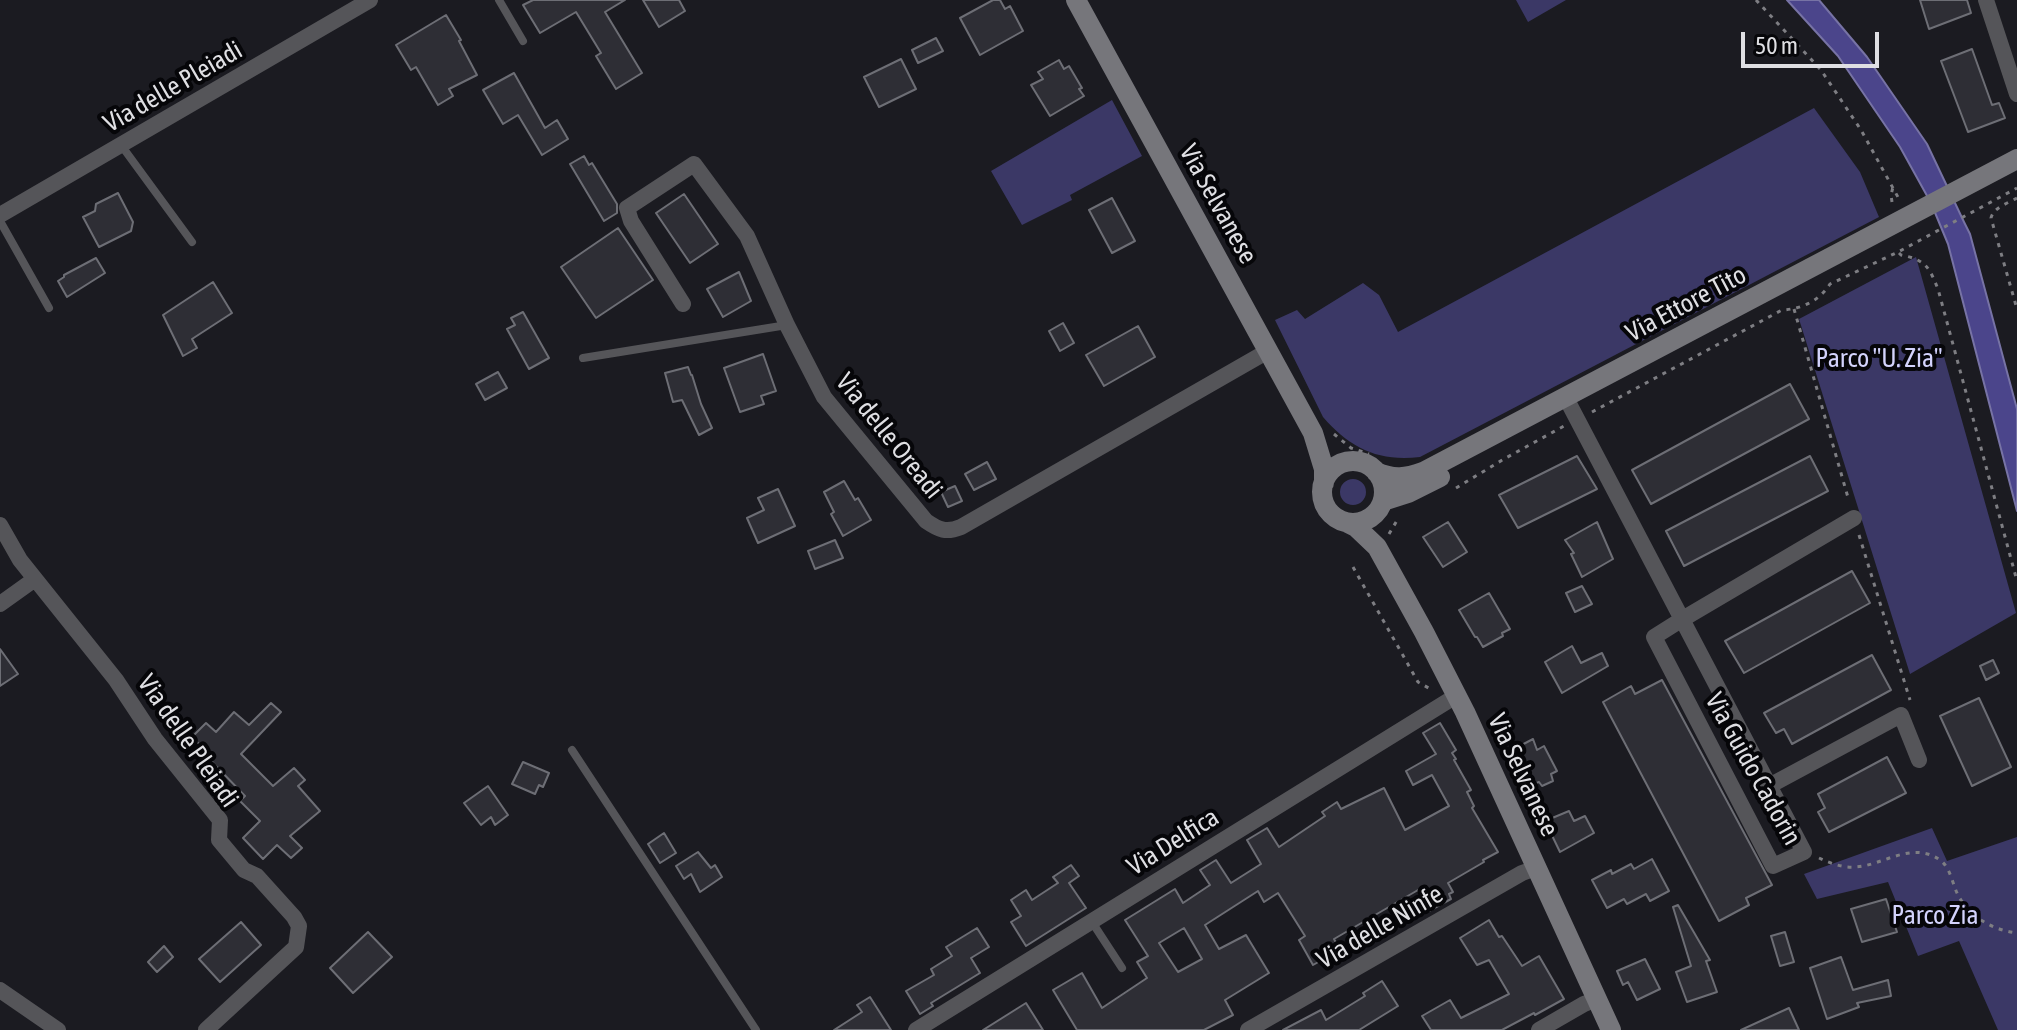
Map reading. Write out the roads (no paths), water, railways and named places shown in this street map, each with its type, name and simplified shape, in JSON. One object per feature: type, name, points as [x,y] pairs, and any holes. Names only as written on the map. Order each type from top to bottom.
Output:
[{"type":"street","name":"Via delle Pleiadi","points":[[0,215],[370,0]]},
{"type":"street","name":"Via Selvanese","points":[[1076,0],[1268,351],[1338,456],[1353,462]]},
{"type":"street","points":[[1986,0],[2017,94]]},
{"type":"street","name":"Via Ettore Tito","points":[[1973,196],[2017,159]]},
{"type":"street","name":"Via delle Oreadi","points":[[683,304],[631,221],[627,208],[694,164],[747,236],[824,397],[926,521],[939,530],[949,531],[961,527],[1268,351]]},
{"type":"street","name":"Via Ettore Tito","points":[[1378,508],[1572,408],[1917,220],[2017,173]]},
{"type":"street","name":"Via Ettore Tito","points":[[1376,465],[1395,478],[1408,477],[1572,408]]},
{"type":"street","name":"Via Guido Cadorin","points":[[1572,408],[1681,620],[1804,852],[1773,866],[1654,637],[1681,620],[1854,518]]},
{"type":"street","name":"Via Selvanese","points":[[1321,431],[1324,483]]},
{"type":"street","points":[[1353,462],[1376,465],[1384,491],[1378,508],[1366,521],[1348,523],[1332,515],[1322,492],[1327,476],[1338,465],[1353,462]]},
{"type":"street","name":"Via Selvanese","points":[[1378,508],[1373,523],[1448,695],[1536,868],[1611,1030]]},
{"type":"street","name":"Via Selvanese","points":[[1348,523],[1383,544]]},
{"type":"street","name":"Via delle Pleiadi","points":[[0,525],[20,560],[116,680],[155,739],[220,820],[219,840],[244,870],[257,876],[299,926],[296,947],[206,1030]]},
{"type":"street","points":[[0,604],[35,579]]},
{"type":"street","name":"Via Delfica","points":[[916,1030],[1448,695]]},
{"type":"street","points":[[1769,786],[1901,715],[1919,760]]},
{"type":"street","name":"Via delle Ninfe","points":[[1248,1030],[1522,873],[1536,868]]},
{"type":"street","points":[[0,990],[58,1030]]},
{"type":"street","points":[[1539,1030],[1597,999]]},
{"type":"lane","points":[[499,0],[523,41]]},
{"type":"lane","points":[[121,145],[192,242]]},
{"type":"lane","points":[[0,221],[49,308]]},
{"type":"lane","points":[[583,358],[787,325]]},
{"type":"lane","points":[[572,750],[756,1030]]},
{"type":"lane","points":[[1091,921],[1122,968]]},
{"type":"park label","name":"Parco \"U. Zia\"","points":[[1879,359]]},
{"type":"park label","name":"Parco Zia","points":[[1935,916]]}]
